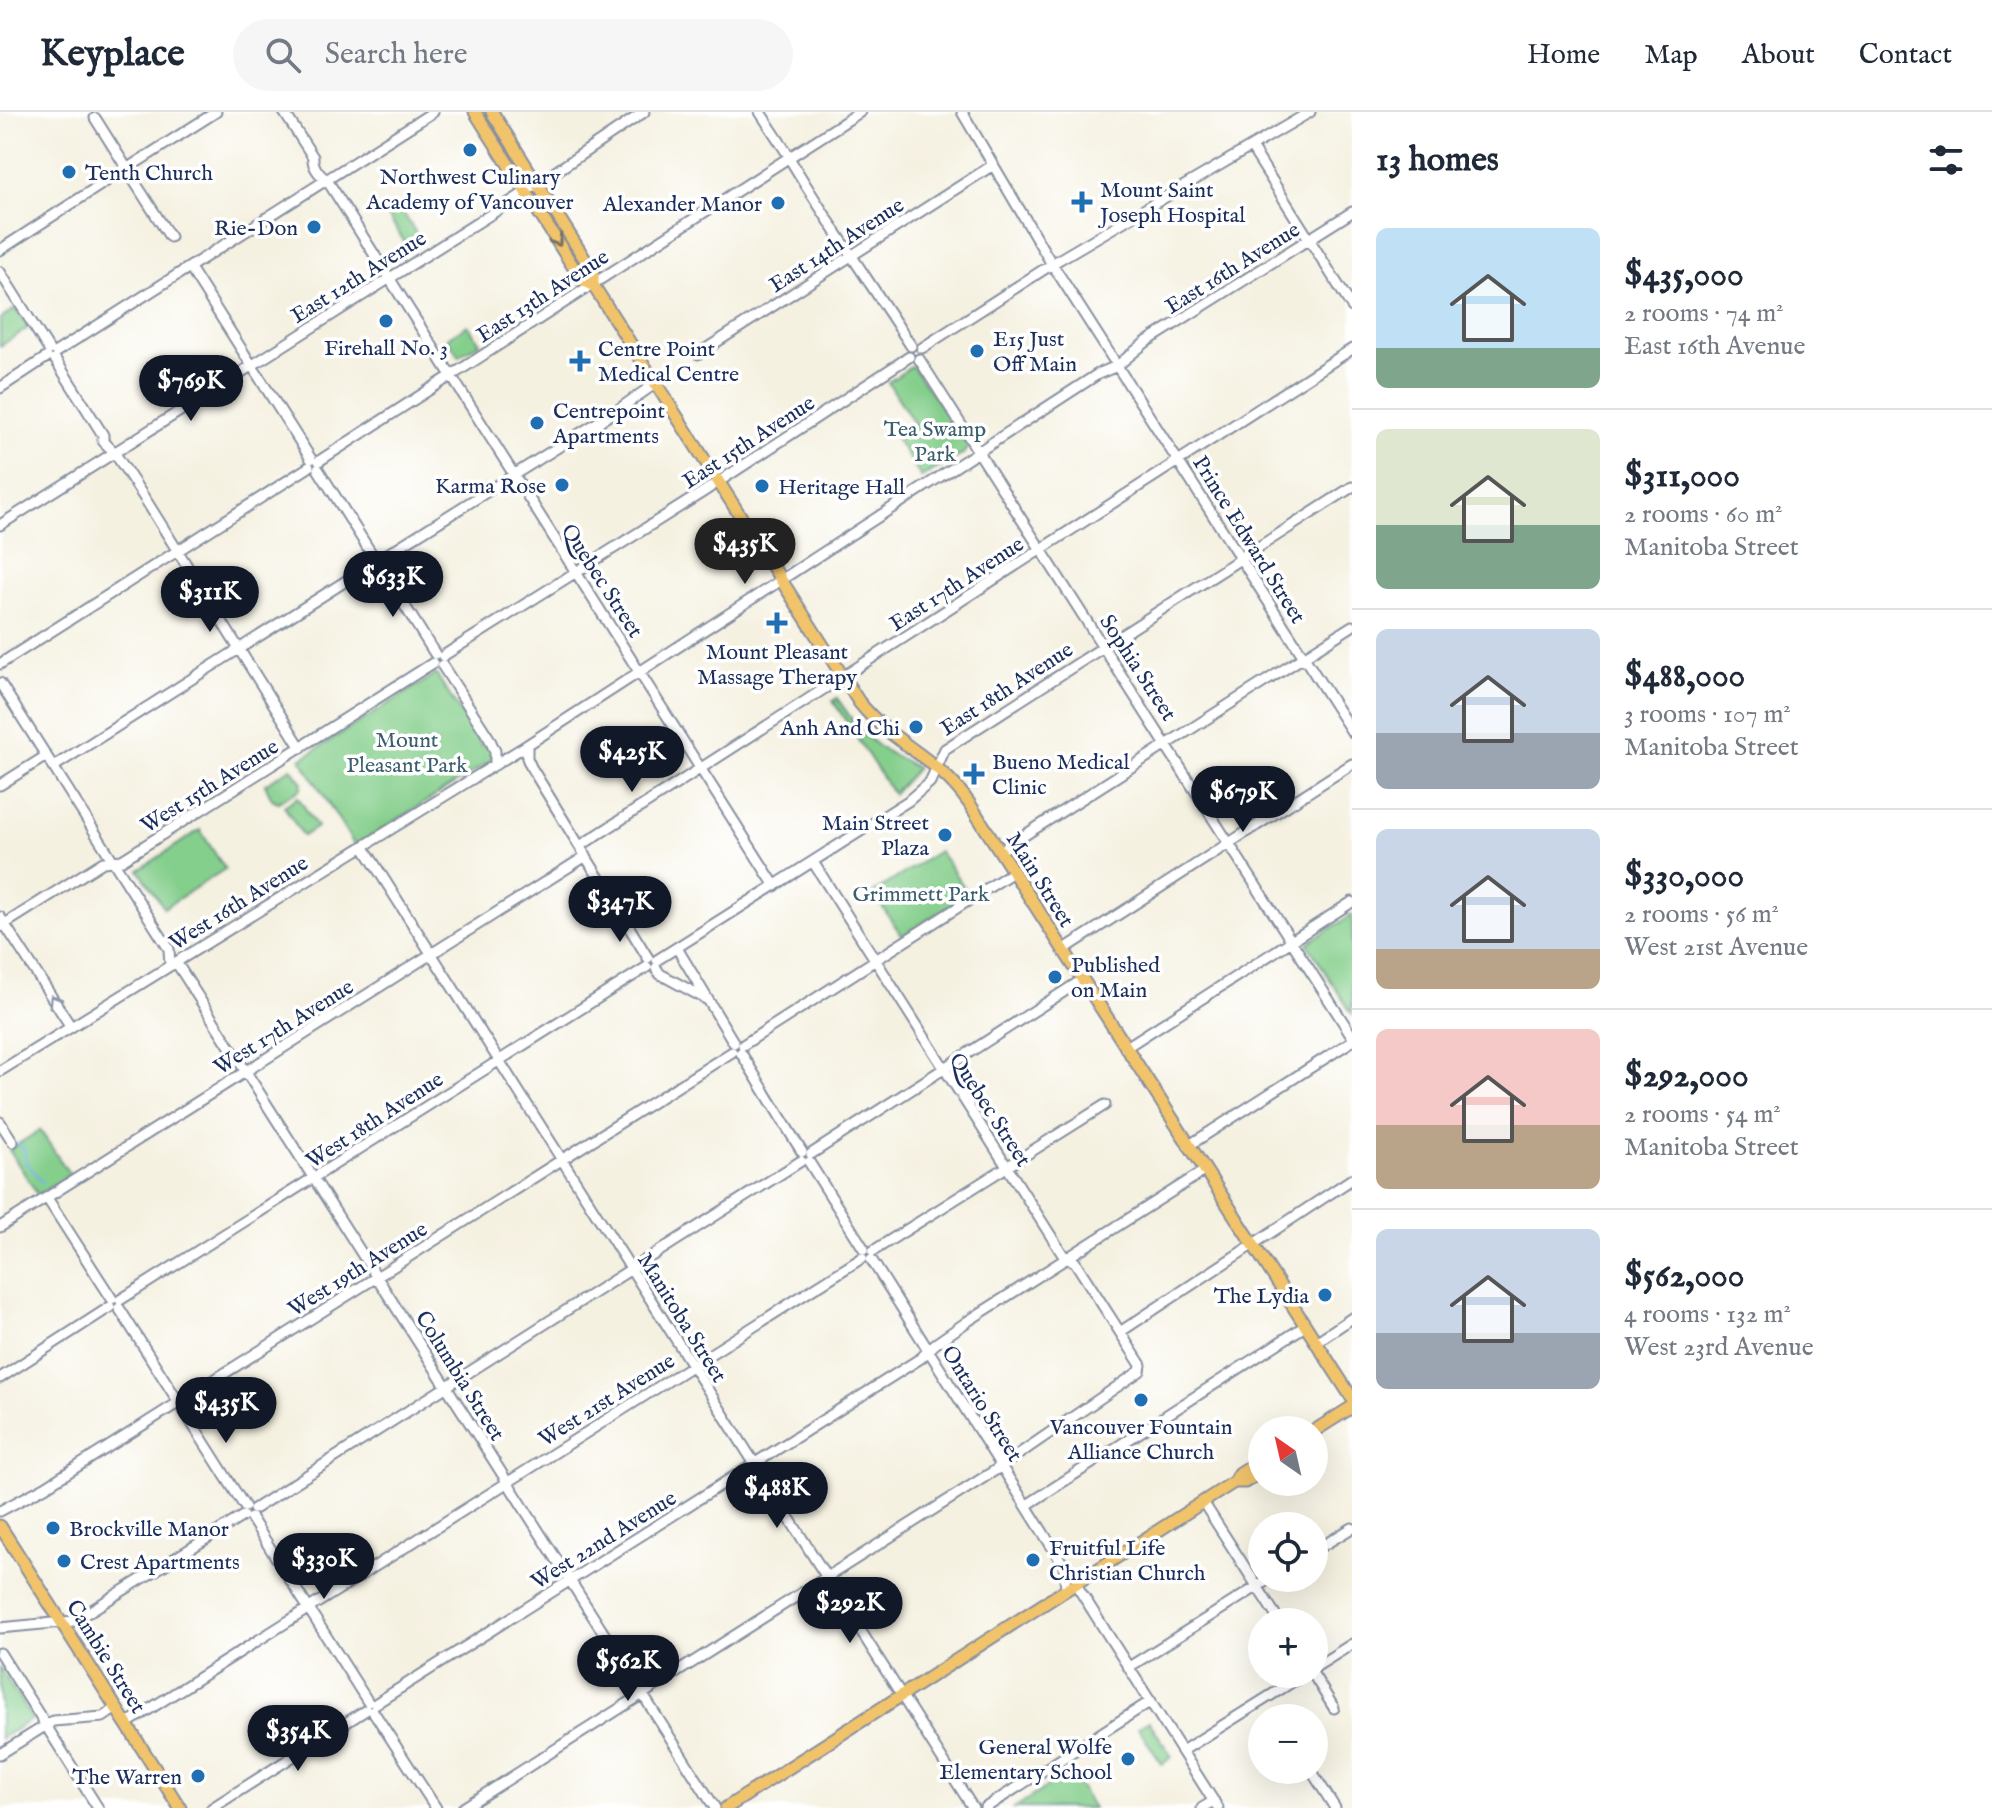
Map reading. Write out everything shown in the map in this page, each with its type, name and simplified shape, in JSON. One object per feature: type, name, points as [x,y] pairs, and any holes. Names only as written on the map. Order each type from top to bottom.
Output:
[{"type":"main road","name":"Main Street","points":[[475,112],[581,279],[593,285],[843,678],[876,721],[937,765],[962,792],[1352,1398]]},
{"type":"main road","name":"Main Street","points":[[492,112],[593,272],[593,285]]},
{"type":"main road","points":[[1328,1422],[1352,1407]]},
{"type":"main road","points":[[726,1808],[1234,1482],[1248,1468]]},
{"type":"main road","points":[[1234,1482],[1248,1480]]},
{"type":"main road","name":"Cambie Street","points":[[0,1526],[180,1808]]},
{"type":"street","points":[[0,250],[216,112]]},
{"type":"street","points":[[284,112],[313,157],[312,163],[321,177],[327,180],[389,278]]},
{"type":"street","points":[[0,388],[433,112]]},
{"type":"street","name":"East 12th Avenue","points":[[0,525],[526,192],[644,112]]},
{"type":"street","name":"Sophia Street","points":[[760,112],[819,208],[853,255],[1168,745],[1352,1038]]},
{"type":"street","name":"East 13th Avenue","points":[[0,664],[860,112]]},
{"type":"street","name":"Prince Edward Street","points":[[962,112],[1052,264],[1352,732]]},
{"type":"street","name":"East 15th Avenue","points":[[438,660],[720,481],[1052,264],[1310,112]]},
{"type":"street","points":[[95,118],[170,237]]},
{"type":"street","points":[[1251,147],[1352,307]]},
{"type":"street","name":"East 14th Avenue","points":[[698,354],[993,165]]},
{"type":"street","name":"East 16th Avenue","points":[[495,765],[870,520],[1352,212]]},
{"type":"street","points":[[190,268],[489,738],[495,751],[495,765]]},
{"type":"street","points":[[0,272],[103,435],[103,441],[114,452],[178,550],[301,748]]},
{"type":"street","name":"Quebec Street","points":[[389,278],[775,886]]},
{"type":"street","name":"East 17th Avenue","points":[[580,846],[1352,349]]},
{"type":"street","points":[[53,767],[656,383]]},
{"type":"street","name":"East 18th Avenue","points":[[652,963],[908,801],[930,782],[945,749],[1352,487]]},
{"type":"street","points":[[1000,851],[1352,626]]},
{"type":"street","name":"West 15th Avenue","points":[[2,923],[103,862],[125,859],[438,660]]},
{"type":"street","points":[[0,683],[177,962]]},
{"type":"street","name":"Ontario Street","points":[[527,745],[531,767],[652,963],[660,974],[706,999]]},
{"type":"street","points":[[0,785],[46,756]]},
{"type":"street","points":[[1063,950],[1352,764]]},
{"type":"street","name":"West 16th Avenue","points":[[0,1071],[495,765]]},
{"type":"street","name":"Manitoba Street","points":[[363,846],[973,1808]]},
{"type":"street","name":"West 17th Avenue","points":[[0,1227],[586,856]]},
{"type":"street","name":"Quebec Street","points":[[813,862],[1063,1255],[1074,1260],[1141,1365],[1140,1371],[1001,1465]]},
{"type":"street","name":"West 19th Avenue","points":[[0,1511],[45,1487],[1013,872]]},
{"type":"street","points":[[1125,1048],[1352,902]]},
{"type":"street","points":[[2,923],[71,1027]]},
{"type":"street","name":"Ontario Street","points":[[677,948],[706,999],[1216,1804]]},
{"type":"street","name":"Columbia Street","points":[[177,962],[715,1808]]},
{"type":"street","name":"West 18th Avenue","points":[[0,1378],[652,963]]},
{"type":"street","points":[[0,1628],[77,1620],[1082,980]]},
{"type":"street","points":[[1188,1146],[1352,1038]]},
{"type":"street","name":"West 21st Avenue","points":[[126,1724],[1105,1105]]},
{"type":"street","points":[[0,1122],[13,1142]]},
{"type":"street","name":"West 22nd Avenue","points":[[212,1808],[921,1358],[968,1321],[1204,1171]]},
{"type":"street","points":[[1120,1332],[1352,1179]]},
{"type":"street","points":[[47,1198],[436,1808]]},
{"type":"street","points":[[1316,1342],[1352,1318]]},
{"type":"street","points":[[1027,1505],[1305,1326]]},
{"type":"street","points":[[463,1808],[1001,1465]]},
{"type":"street","points":[[1203,1502],[1248,1573]]},
{"type":"street","points":[[1328,1543],[1352,1528]]},
{"type":"street","name":"Ontario Street","points":[[1064,1566],[1075,1583]]},
{"type":"street","points":[[1129,1667],[1249,1592]]},
{"type":"street","points":[[1328,1661],[1352,1644]]},
{"type":"street","points":[[0,1653],[98,1808]]},
{"type":"street","points":[[1182,1751],[1283,1688]]},
{"type":"street","points":[[1323,1688],[1334,1708]]},
{"type":"street","points":[[985,1808],[1151,1701]]},
{"type":"street","points":[[0,1754],[53,1721],[103,1717],[116,1708]]},
{"type":"street","points":[[1320,1784],[1335,1808]]},
{"type":"street","points":[[1202,1808],[1216,1804]]},
{"type":"green space","points":[[398,205],[421,241],[409,249],[386,213]]},
{"type":"green space","points":[[15,309],[28,328],[0,346],[0,319]]},
{"type":"green space","points":[[468,325],[480,343],[459,356],[447,338]]},
{"type":"green space","name":"Tea Swamp Park","points":[[912,366],[969,446],[962,455],[921,477],[896,438],[915,425],[888,382]]},
{"type":"green space","name":"Mount Pleasant Park","points":[[436,674],[481,745],[489,747],[493,754],[491,761],[355,846],[301,759]]},
{"type":"green space","points":[[837,698],[861,732],[880,748],[917,768],[893,794],[833,701]]},
{"type":"green space","points":[[291,768],[302,781],[301,789],[278,802],[272,799],[265,784]]},
{"type":"green space","points":[[298,797],[317,827],[303,836],[284,806]]},
{"type":"green space","points":[[200,830],[225,869],[164,908],[139,870]]},
{"type":"green space","name":"Grimmett Park","points":[[939,851],[969,894],[902,936],[873,893]]},
{"type":"green space","points":[[1352,915],[1352,1014],[1307,943]]},
{"type":"green space","points":[[40,1130],[70,1175],[38,1195],[9,1150]]},
{"type":"green space","points":[[0,1668],[32,1719],[0,1739]]},
{"type":"green space","points":[[1149,1721],[1172,1757],[1162,1764],[1138,1728]]},
{"type":"green space","points":[[1070,1772],[1093,1808],[1014,1808]]},
{"type":"waterway","points":[[18,1143],[25,1150],[25,1161],[43,1183]]},
{"type":"place","name":"Northwest Culinary Academy of Vancouver","points":[[470,150]]},
{"type":"place","name":"Tenth Church","points":[[69,172]]},
{"type":"place","name":"Mount Saint Joseph Hospital","points":[[1082,202]]},
{"type":"place","name":"Alexander Manor","points":[[778,203]]},
{"type":"place","name":"Rie-Don","points":[[314,227]]},
{"type":"place","name":"Firehall No. 3","points":[[386,321]]},
{"type":"place","name":"E15 Just Off Main","points":[[977,351]]},
{"type":"place","name":"Centre Point Medical Centre","points":[[580,361]]},
{"type":"place","name":"Centrepoint Apartments","points":[[537,423]]},
{"type":"place","name":"Karma Rose","points":[[562,485]]},
{"type":"place","name":"Heritage Hall","points":[[762,486]]},
{"type":"place","name":"Mount Pleasant Massage Therapy","points":[[777,623]]},
{"type":"place","name":"Anh And Chi","points":[[916,727]]},
{"type":"place","name":"Bueno Medical Clinic","points":[[974,774]]},
{"type":"place","name":"Main Street Plaza","points":[[945,835]]},
{"type":"place","name":"Published on Main","points":[[1055,977]]},
{"type":"place","name":"The Lydia","points":[[1325,1295]]},
{"type":"place","name":"Vancouver Fountain Alliance Church","points":[[1141,1400]]},
{"type":"place","name":"Brockville Manor","points":[[53,1528]]},
{"type":"place","name":"Fruitful Life Christian Church","points":[[1033,1560]]},
{"type":"place","name":"Crest Apartments","points":[[64,1561]]},
{"type":"place","name":"General Wolfe Elementary School","points":[[1128,1759]]},
{"type":"place","name":"The Warren","points":[[198,1776]]}]
